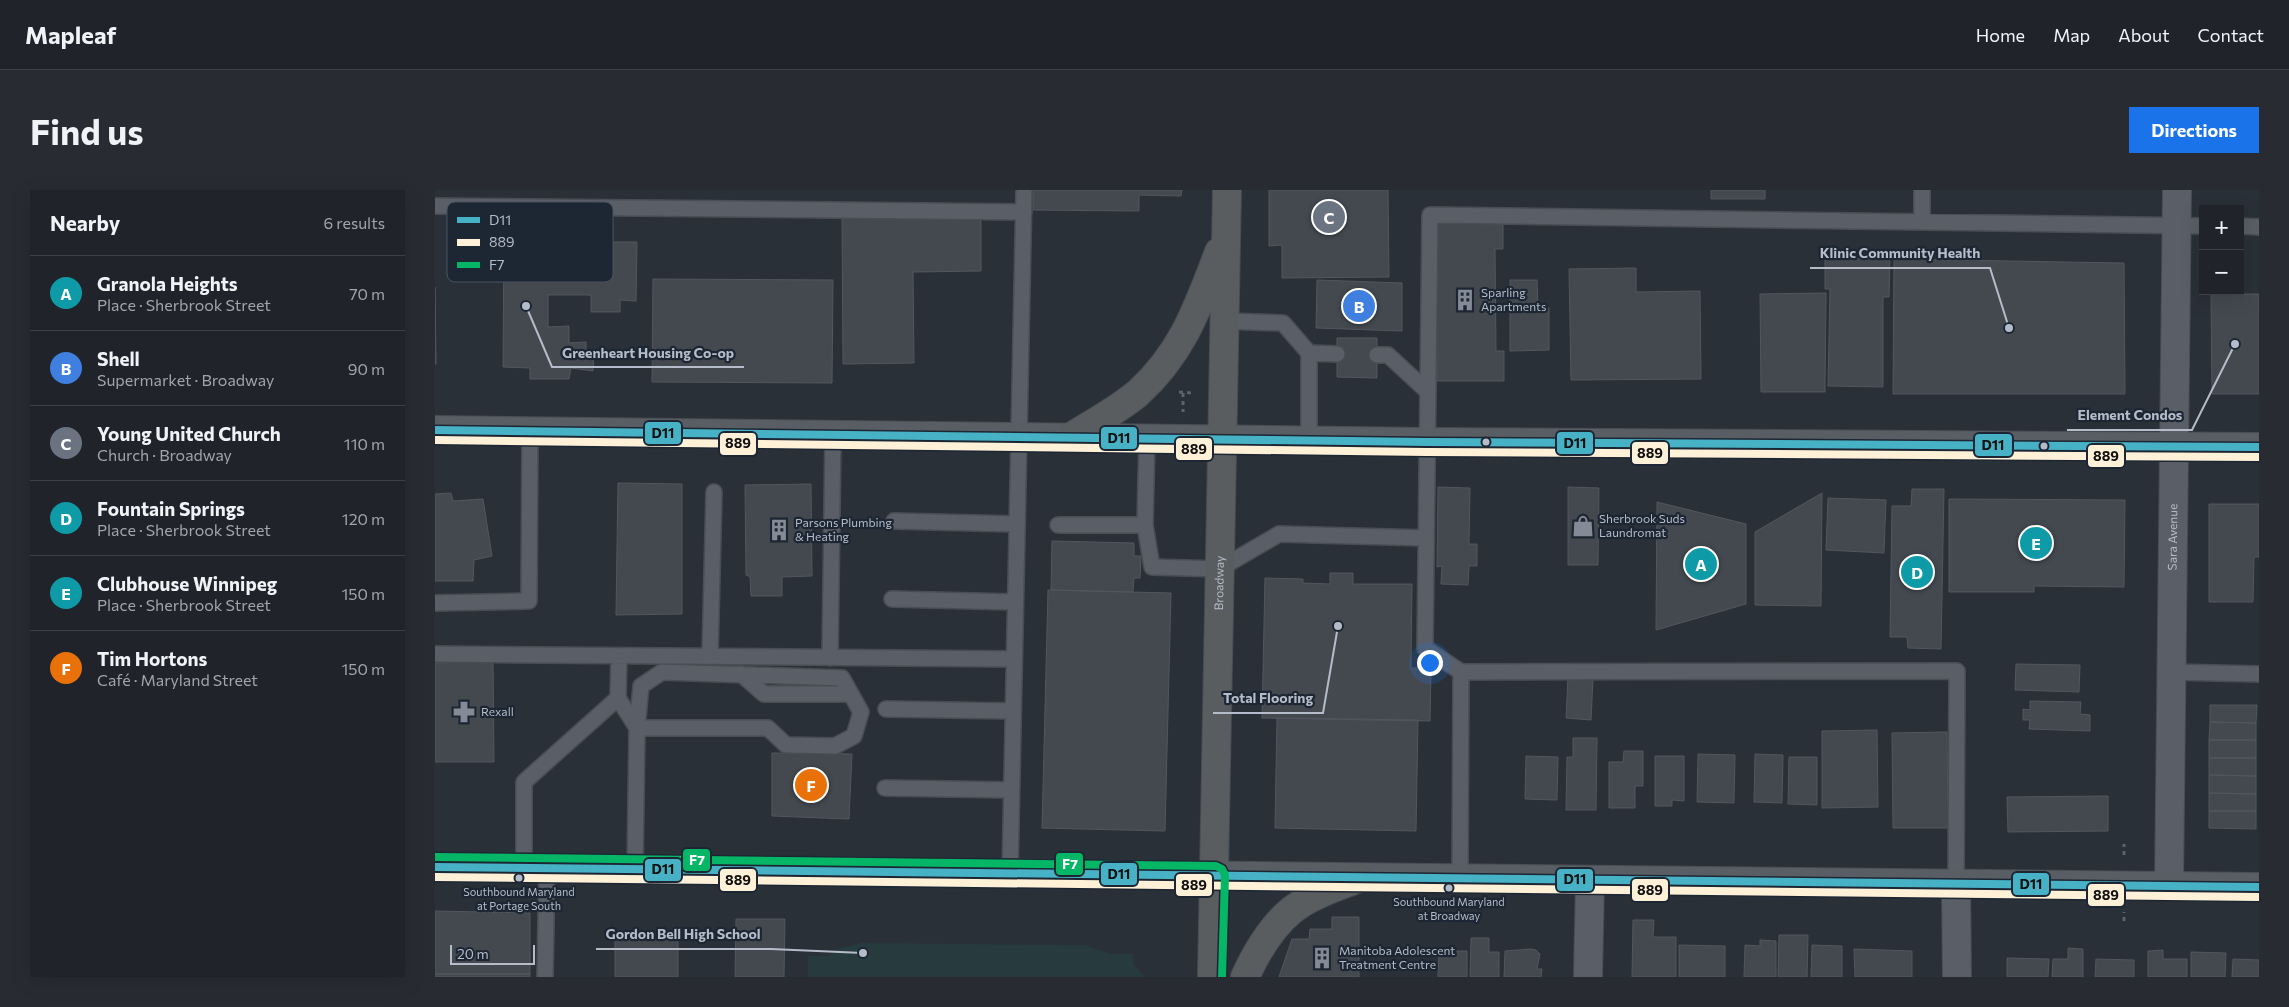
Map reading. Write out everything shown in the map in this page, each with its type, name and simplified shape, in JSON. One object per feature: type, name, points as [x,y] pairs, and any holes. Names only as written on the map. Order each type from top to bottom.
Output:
[{"type":"highway","name":"Broadway","points":[[1213,977],[1221,439],[1227,190]]},
{"type":"highway","points":[[1071,437],[1126,402],[1165,365],[1194,319],[1226,232]]},
{"type":"highway","points":[[1245,977],[1266,941],[1292,910],[1313,898],[1359,878]]},
{"type":"main road","points":[[435,430],[1427,442],[2259,447]]},
{"type":"main road","points":[[435,867],[2259,886]]},
{"type":"street","name":"Sara Avenue","points":[[2169,886],[2175,446],[2190,226],[2177,190]]},
{"type":"street","points":[[1588,977],[1590,880]]},
{"type":"street","points":[[1957,884],[1957,977]]},
{"type":"lane","points":[[1010,874],[1024,190]]},
{"type":"lane","points":[[1922,190],[1922,222]]},
{"type":"lane","points":[[613,208],[1024,212]]},
{"type":"lane","points":[[1957,884],[1957,671],[1461,672],[1425,648],[1430,215],[2190,226]]},
{"type":"lane","points":[[2244,226],[2259,226]]},
{"type":"lane","points":[[1224,321],[1283,323],[1309,353],[1309,440]]},
{"type":"lane","points":[[1309,353],[1337,354]]},
{"type":"lane","points":[[1377,355],[1388,355],[1427,391]]},
{"type":"lane","points":[[435,603],[529,601],[530,431]]},
{"type":"lane","points":[[829,658],[833,434]]},
{"type":"lane","points":[[1147,438],[1145,525],[1152,567],[1219,569],[1279,534],[1426,538]]},
{"type":"lane","points":[[710,656],[714,492]]},
{"type":"lane","points":[[894,521],[1017,524]]},
{"type":"lane","points":[[1058,525],[1145,525]]},
{"type":"lane","points":[[893,599],[1015,602]]},
{"type":"lane","points":[[435,654],[1013,659]]},
{"type":"lane","points":[[619,656],[618,698],[637,728]]},
{"type":"lane","points":[[635,869],[637,728],[641,686],[662,672],[842,678],[861,712],[854,736],[835,746],[786,745],[768,728],[637,728]]},
{"type":"lane","points":[[1460,879],[1461,672]]},
{"type":"lane","points":[[2171,672],[2259,674]]},
{"type":"lane","points":[[545,977],[535,867],[524,782],[618,698]]},
{"type":"lane","points":[[886,709],[1012,711]]},
{"type":"lane","points":[[885,788],[1011,790]]},
{"type":"path","points":[[1183,414],[1183,393],[1192,393]]},
{"type":"path","points":[[2124,844],[2124,855]]},
{"type":"green space","points":[[861,943],[1085,945],[1111,954],[1133,954],[1133,963],[1145,977],[808,977],[808,956],[828,956],[837,949]]},
{"type":"building","points":[[1033,190],[1182,190],[1181,196],[1139,195],[1139,211],[1033,210]]},
{"type":"building","points":[[1269,190],[1388,190],[1389,277],[1282,278],[1282,245],[1269,246]]},
{"type":"building","points":[[1711,190],[1765,190],[1765,199],[1711,199]]},
{"type":"building","points":[[981,213],[981,271],[913,272],[914,363],[843,364],[842,215]]},
{"type":"building","name":"Sparling Apartments","points":[[1435,221],[1503,221],[1503,249],[1495,249],[1496,351],[1504,351],[1504,381],[1437,381]]},
{"type":"building","points":[[613,242],[637,242],[636,301],[620,300],[620,312],[591,312],[591,295],[548,295],[548,327],[569,326],[569,343],[586,342],[586,356],[594,355],[593,371],[571,368],[569,379],[530,379],[530,368],[503,367],[504,282],[613,282]]},
{"type":"building","points":[[1825,258],[1890,259],[1889,297],[1883,297],[1883,387],[1828,386],[1830,289],[1825,289]]},
{"type":"building","points":[[1894,259],[2124,263],[2125,394],[1893,394]]},
{"type":"building","points":[[1636,268],[1636,292],[1700,291],[1701,379],[1571,380],[1569,269]]},
{"type":"building","points":[[653,279],[833,280],[832,383],[652,382]]},
{"type":"building","points":[[1317,280],[1402,283],[1402,331],[1316,328]]},
{"type":"building","points":[[1510,280],[1537,280],[1538,308],[1549,308],[1549,350],[1510,351]]},
{"type":"building","points":[[435,287],[436,364],[435,364]]},
{"type":"building","points":[[1826,293],[1825,392],[1761,392],[1760,294]]},
{"type":"building","points":[[2259,294],[2259,394],[2212,394],[2211,295]]},
{"type":"building","points":[[1337,338],[1377,338],[1377,378],[1337,377]]},
{"type":"building","points":[[618,483],[682,484],[682,614],[616,615]]},
{"type":"building","name":"Parsons Plumbing & Heating","points":[[811,484],[812,576],[782,577],[782,596],[751,596],[750,577],[746,575],[745,485]]},
{"type":"building","points":[[1438,487],[1470,488],[1469,544],[1477,544],[1477,566],[1469,566],[1468,585],[1441,584],[1442,566],[1437,567]]},
{"type":"building","name":"Sherbrook Suds Laundromat","points":[[1568,487],[1599,488],[1598,565],[1568,565]]},
{"type":"building","points":[[1912,489],[1944,489],[1941,649],[1908,648],[1907,637],[1890,637],[1892,506],[1911,506]]},
{"type":"building","points":[[451,493],[453,501],[483,499],[492,556],[474,560],[473,581],[435,581],[435,494]]},
{"type":"building","points":[[1822,493],[1821,606],[1755,605],[1755,532]]},
{"type":"building","points":[[1828,498],[1886,500],[1884,553],[1826,550]]},
{"type":"building","points":[[1949,499],[2125,500],[2124,587],[2034,586],[2034,592],[1949,592]]},
{"type":"building","points":[[1657,502],[1746,524],[1746,604],[1656,630]]},
{"type":"building","points":[[2209,504],[2259,504],[2259,557],[2254,557],[2253,602],[2209,602]]},
{"type":"building","points":[[1052,541],[1134,543],[1134,556],[1141,556],[1140,578],[1134,578],[1133,592],[1051,590]]},
{"type":"building","points":[[1330,573],[1353,573],[1353,584],[1412,584],[1411,668],[1431,668],[1430,721],[1262,718],[1265,578],[1303,579],[1303,583],[1330,584]]},
{"type":"building","points":[[1048,590],[1171,593],[1165,831],[1042,828]]},
{"type":"building","name":"Rexall","points":[[493,661],[494,762],[435,762],[435,663]]},
{"type":"building","points":[[2016,664],[2080,665],[2079,692],[2015,690]]},
{"type":"building","points":[[1568,677],[1593,679],[1591,720],[1566,718]]},
{"type":"building","points":[[2030,701],[2081,702],[2080,714],[2090,715],[2090,731],[2029,729],[2030,720],[2023,720],[2023,709],[2030,710]]},
{"type":"building","points":[[2210,705],[2257,705],[2256,723],[2210,722]]},
{"type":"building","points":[[1277,718],[1418,720],[1416,831],[1275,828]]},
{"type":"building","points":[[2210,722],[2256,723],[2256,740],[2209,740]]},
{"type":"building","points":[[1877,730],[1878,807],[1822,808],[1822,731]]},
{"type":"building","points":[[1947,732],[1948,828],[1893,828],[1892,733]]},
{"type":"building","points":[[1573,738],[1597,738],[1596,810],[1566,810],[1567,757],[1573,757]]},
{"type":"building","points":[[2209,740],[2256,740],[2256,758],[2209,758]]},
{"type":"building","points":[[1624,751],[1643,751],[1643,786],[1635,786],[1635,808],[1609,808],[1609,762],[1623,762]]},
{"type":"building","points":[[772,753],[852,754],[849,819],[772,816]]},
{"type":"building","points":[[1698,754],[1735,755],[1734,803],[1697,802]]},
{"type":"building","points":[[1755,754],[1783,755],[1782,803],[1754,802]]},
{"type":"building","points":[[1526,756],[1558,757],[1557,800],[1525,799]]},
{"type":"building","points":[[1655,756],[1684,756],[1684,801],[1672,800],[1672,806],[1655,806]]},
{"type":"building","points":[[1789,757],[1817,757],[1817,805],[1788,804]]},
{"type":"building","points":[[2209,758],[2256,758],[2256,776],[2209,775]]},
{"type":"building","points":[[2209,775],[2256,776],[2256,794],[2209,793]]},
{"type":"building","points":[[2209,793],[2256,794],[2256,811],[2209,811]]},
{"type":"building","points":[[2108,796],[2108,831],[2008,832],[2007,797]]},
{"type":"building","points":[[2209,811],[2256,811],[2256,829],[2209,828]]},
{"type":"building","points":[[435,911],[530,913],[530,974],[435,974]]},
{"type":"building","name":"Manitoba Adolescent Treatment Centre","points":[[1332,917],[1359,917],[1359,977],[1279,977],[1292,939],[1309,939],[1310,929],[1332,929]]},
{"type":"building","points":[[736,919],[785,919],[784,977],[735,977]]},
{"type":"building","points":[[1633,920],[1654,920],[1653,937],[1676,937],[1676,977],[1632,977]]},
{"type":"building","points":[[615,933],[678,934],[678,977],[615,977]]},
{"type":"building","points":[[1779,935],[1808,935],[1807,977],[1778,977]]},
{"type":"building","points":[[1471,938],[1489,938],[1489,952],[1499,952],[1499,977],[1470,977]]},
{"type":"building","points":[[1760,940],[1776,941],[1776,977],[1744,977],[1745,945],[1760,946]]},
{"type":"building","points":[[1679,945],[1725,946],[1725,977],[1679,977]]},
{"type":"building","points":[[1812,945],[1842,946],[1842,977],[1811,977]]},
{"type":"building","points":[[2068,948],[2083,949],[2083,977],[2052,977],[2053,959],[2068,959]]},
{"type":"building","points":[[1854,949],[1912,951],[1912,977],[1855,977]]},
{"type":"building","points":[[1536,950],[1540,954],[1537,969],[1542,969],[1541,977],[1504,977],[1505,951]]},
{"type":"building","points":[[2163,950],[2163,959],[2187,959],[2187,977],[2148,977],[2148,951]]},
{"type":"building","points":[[1439,951],[1467,951],[1467,977],[1438,977]]},
{"type":"building","points":[[2191,952],[2226,953],[2225,977],[2191,977]]},
{"type":"building","points":[[2007,958],[2049,959],[2048,977],[2007,977]]},
{"type":"building","points":[[2096,959],[2134,960],[2134,977],[2095,977]]},
{"type":"building","points":[[2233,959],[2259,960],[2259,977],[2232,977]]},
{"type":"building","points":[[435,974],[530,974],[530,977],[435,977]]},
{"type":"transit line","name":"D11","points":[[435,430],[1427,442],[2259,447]]},
{"type":"transit line","name":"889","points":[[435,440],[1427,452],[2259,457]]},
{"type":"transit line","name":"F7","points":[[435,857],[1216,866],[1222,869],[1225,875],[1222,977]]},
{"type":"transit line","name":"D11","points":[[435,867],[2259,887]]},
{"type":"transit line","name":"889","points":[[435,877],[2259,897]]},
{"type":"place","name":"Young United Church","points":[[1329,217]]},
{"type":"place","name":"Sparling Apartments","points":[[1465,300]]},
{"type":"place","name":"Greenheart Housing Co-op","points":[[526,306]]},
{"type":"place","name":"Shell","points":[[1359,306]]},
{"type":"place","name":"Klinic Community Health","points":[[2009,328]]},
{"type":"place","name":"Element Condos","points":[[2235,344]]},
{"type":"place","name":"Sherbrook Suds Laundromat","points":[[1583,526]]},
{"type":"place","name":"Parsons Plumbing & Heating","points":[[779,530]]},
{"type":"place","name":"Clubhouse Winnipeg","points":[[2036,543]]},
{"type":"place","name":"Granola Heights","points":[[1701,564]]},
{"type":"place","name":"Fountain Springs","points":[[1917,572]]},
{"type":"place","name":"Total Flooring","points":[[1338,626]]},
{"type":"place","name":"Rexall","points":[[464,712]]},
{"type":"place","name":"Tim Hortons","points":[[811,785]]},
{"type":"place","name":"Southbound Maryland at Portage South","points":[[519,878]]},
{"type":"place","name":"Southbound Maryland at Broadway","points":[[1449,888]]},
{"type":"place","name":"Gordon Bell High School","points":[[863,953]]},
{"type":"place","name":"Manitoba Adolescent Treatment Centre","points":[[1322,958]]}]
